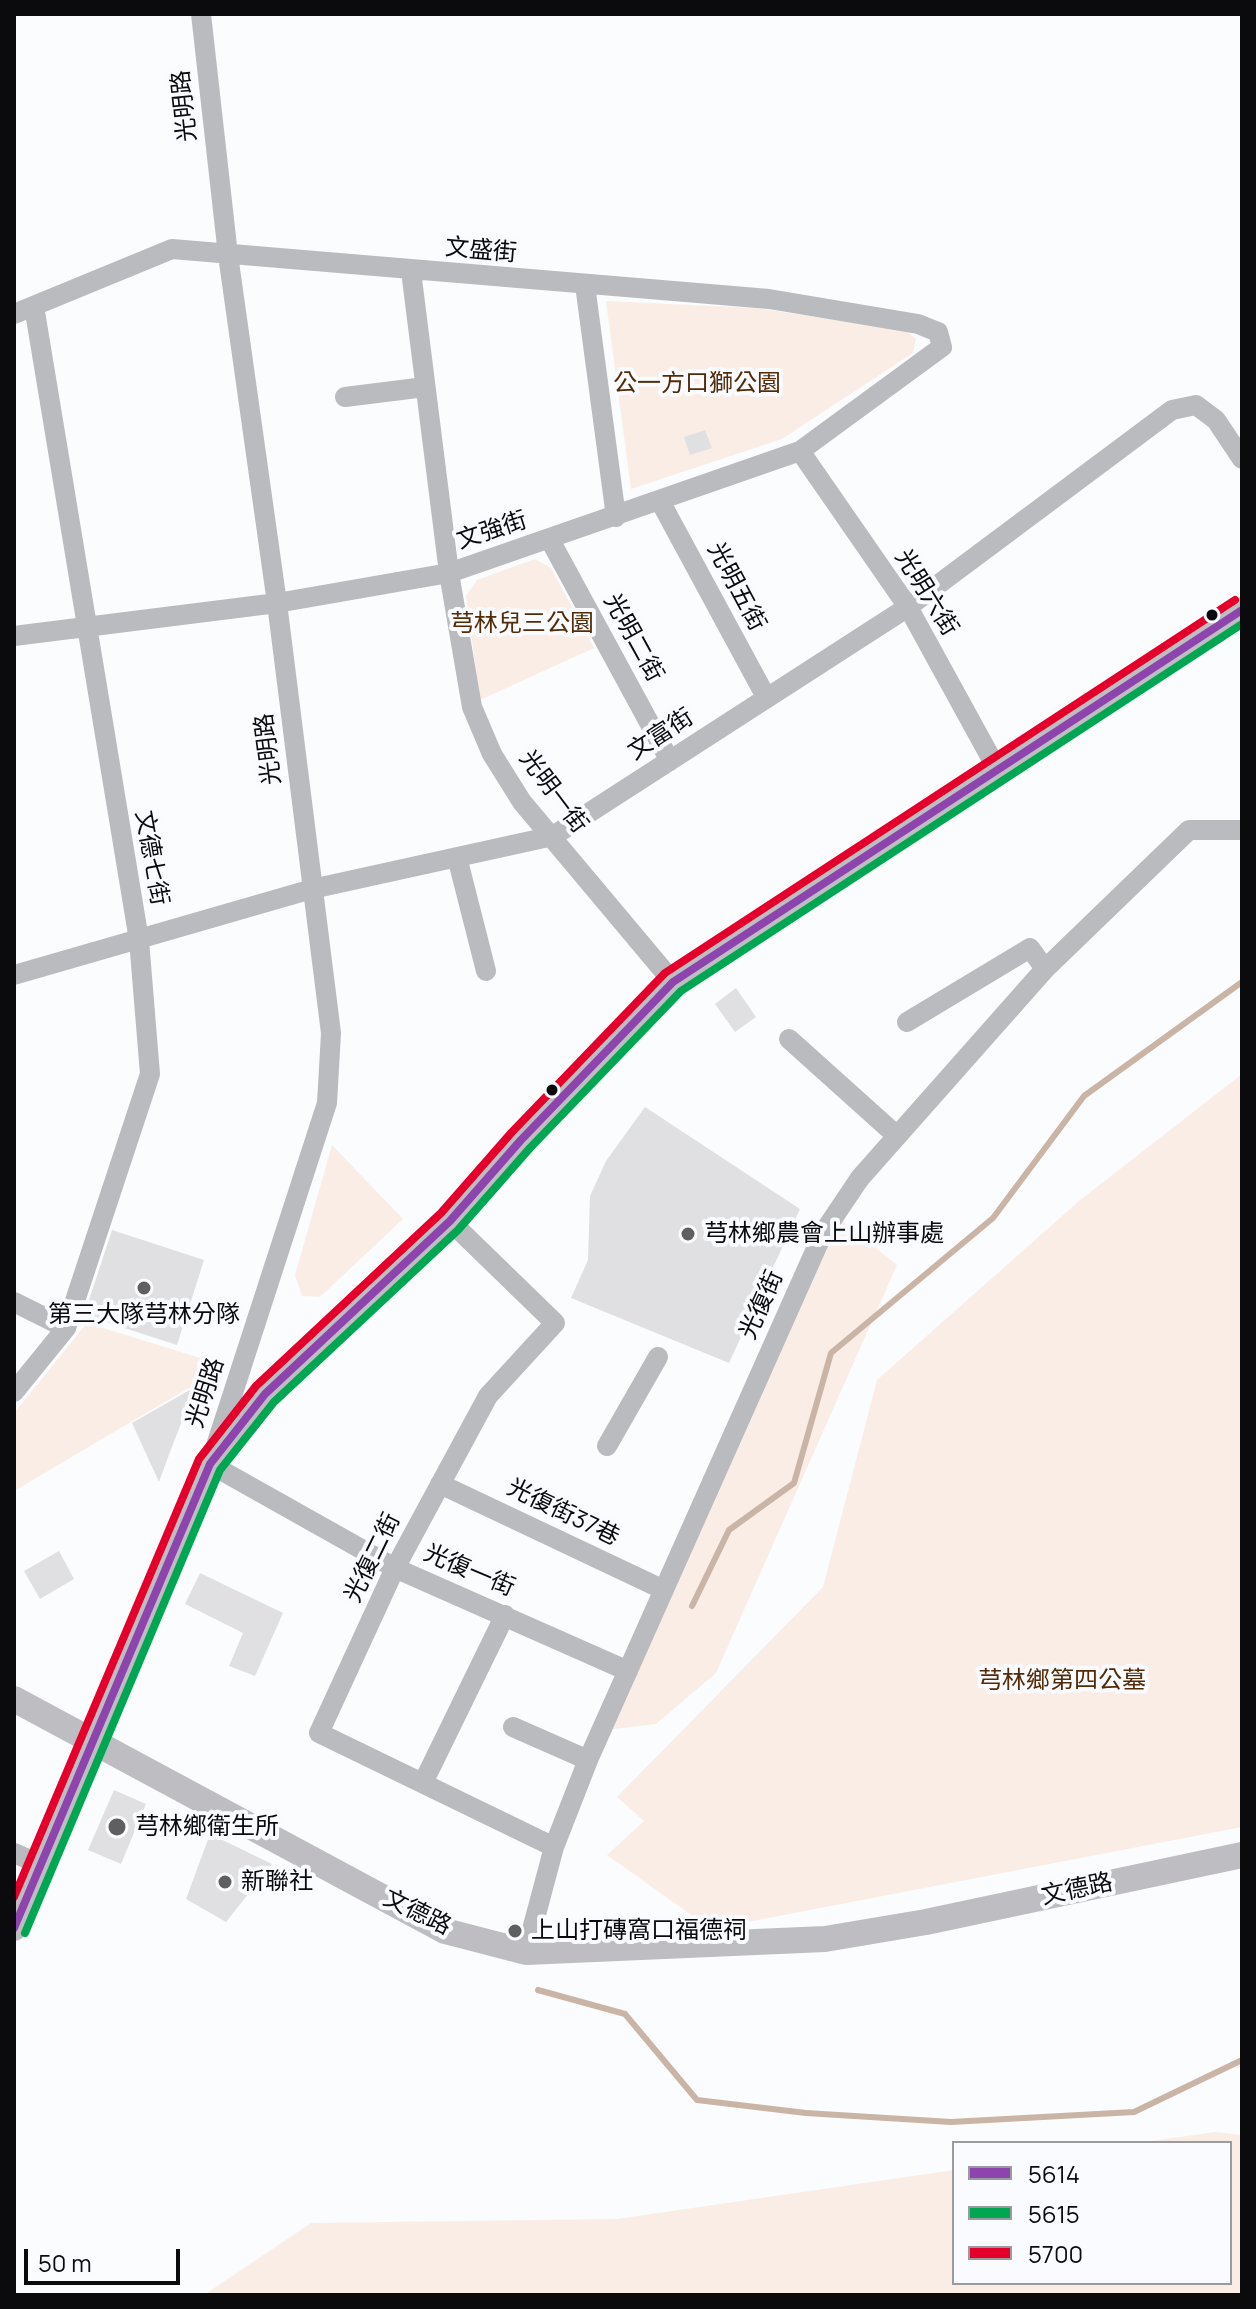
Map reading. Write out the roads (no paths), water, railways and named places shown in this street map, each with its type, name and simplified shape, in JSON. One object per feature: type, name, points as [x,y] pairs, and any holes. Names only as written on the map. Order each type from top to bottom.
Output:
[{"type":"main road","points":[[14,1928],[210,1464],[265,1394],[450,1221],[521,1140],[673,982],[1242,610]]},
{"type":"main road","name":"文德路","points":[[14,1699],[445,1931],[526,1952],[825,1939],[926,1922],[1242,1855]]},
{"type":"street","name":"光明路","points":[[201,14],[228,255],[277,603],[331,1033],[327,1103],[210,1464]]},
{"type":"street","name":"文盛街","points":[[14,314],[172,249],[769,299],[918,324],[938,332],[942,347]]},
{"type":"street","name":"光明一街","points":[[411,271],[449,573],[472,707],[492,754],[522,802],[673,982]]},
{"type":"street","points":[[585,285],[616,517]]},
{"type":"street","name":"文德七街","points":[[14,1392],[66,1328],[150,1074],[139,940],[34,306]]},
{"type":"street","name":"文強街","points":[[14,636],[277,603],[449,573],[800,451],[942,347]]},
{"type":"street","points":[[345,397],[425,387]]},
{"type":"street","name":"文富街","points":[[14,975],[312,889],[553,836],[908,607],[1172,410],[1196,405],[1216,420],[1242,459]]},
{"type":"street","name":"光明六街","points":[[800,451],[908,607],[997,769]]},
{"type":"street","name":"光明五街","points":[[660,501],[766,697]]},
{"type":"street","name":"光明二街","points":[[550,540],[670,761]]},
{"type":"street","name":"光復街","points":[[526,1952],[554,1847],[588,1760],[823,1233],[860,1178],[1045,969],[1189,830],[1242,830]]},
{"type":"street","points":[[457,857],[486,971]]},
{"type":"street","points":[[907,1022],[1030,948],[1045,969]]},
{"type":"street","points":[[789,1039],[897,1136]]},
{"type":"street","name":"光復二街","points":[[450,1221],[555,1323],[488,1396],[395,1568],[319,1733],[554,1847]]},
{"type":"street","points":[[14,1302],[66,1328]]},
{"type":"street","points":[[607,1446],[658,1357]]},
{"type":"street","name":"光復一街","points":[[210,1464],[395,1568],[628,1671]]},
{"type":"street","name":"光復街37巷","points":[[440,1484],[664,1590]]},
{"type":"street","points":[[423,1783],[505,1615]]},
{"type":"street","points":[[513,1727],[588,1760]]},
{"type":"street","points":[[14,1853],[39,1864]]},
{"type":"waterway","points":[[692,1606],[729,1530],[794,1483],[831,1353],[993,1218],[1084,1096],[1242,982]]},
{"type":"waterway","points":[[538,1990],[625,2014],[697,2100],[806,2113],[951,2122],[1134,2112],[1242,2060]]},
{"type":"place","name":"芎林鄉農會上山辦事處","points":[[688,1234]]},
{"type":"place","name":"第三大隊芎林分隊","points":[[144,1288]]},
{"type":"place","name":"芎林鄉衛生所","points":[[117,1827]]},
{"type":"place","name":"新聯社","points":[[225,1882]]},
{"type":"place","name":"上山打磚窩口福德祠","points":[[515,1931]]},
{"type":"park label","name":"公一方口獅公園","points":[[697,384]]},
{"type":"park label","name":"芎林兒三公園","points":[[522,624]]},
{"type":"park label","name":"芎林鄉第四公墓","points":[[1062,1681]]}]
